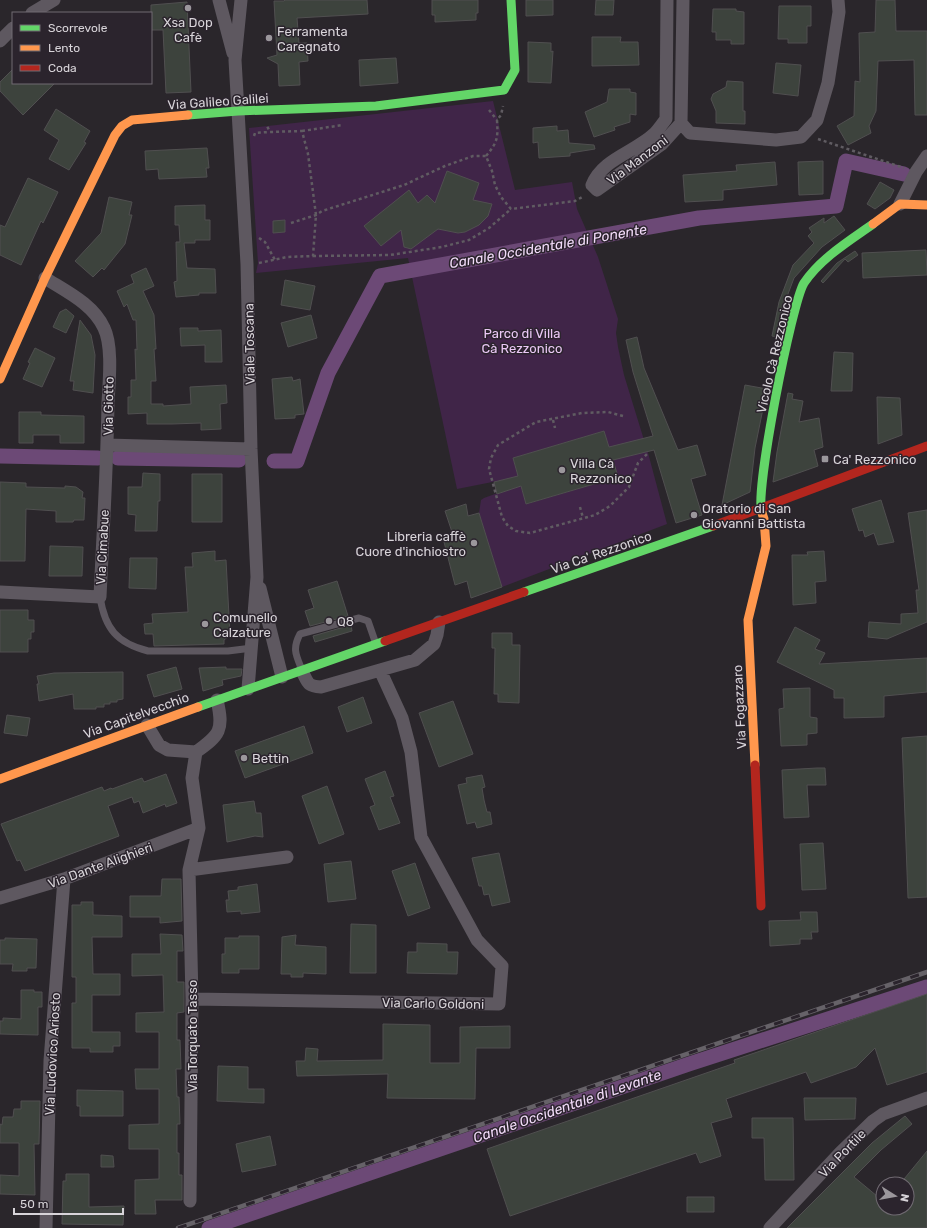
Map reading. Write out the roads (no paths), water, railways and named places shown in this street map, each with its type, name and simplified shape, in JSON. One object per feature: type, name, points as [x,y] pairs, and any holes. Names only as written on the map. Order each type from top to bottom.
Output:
[{"type":"street","points":[[34,12],[54,0]]},
{"type":"street","points":[[219,0],[235,60]]},
{"type":"street","points":[[235,60],[242,0]]},
{"type":"street","name":"Via Galileo Galilei","points":[[0,379],[45,278],[115,135],[122,126],[132,120],[238,111],[376,106],[504,90],[515,70],[511,0]]},
{"type":"street","name":"Via Manzoni","points":[[666,0],[666,119],[654,134],[602,169],[595,178],[592,186],[594,189],[597,190],[662,144],[681,123]]},
{"type":"street","points":[[681,123],[683,0]]},
{"type":"street","points":[[666,119],[681,123],[690,133],[776,140],[801,137],[817,120],[828,83],[839,12],[838,0]]},
{"type":"street","points":[[0,41],[12,29]]},
{"type":"street","name":"Viale Toscana","points":[[235,60],[247,264],[251,449],[257,577],[248,689]]},
{"type":"street","points":[[927,156],[916,172],[900,204],[927,205]]},
{"type":"street","name":"Vicolo Cà Rezzonico","points":[[760,509],[761,488],[769,435],[786,347],[799,297],[804,285],[809,276],[830,255],[900,204]]},
{"type":"street","name":"Via Giotto","points":[[45,278],[87,306],[95,313],[105,329],[110,354],[108,445],[251,449]]},
{"type":"street","name":"Via Cimabue","points":[[0,592],[100,598],[108,445]]},
{"type":"street","name":"Via Ca' Rezzonico","points":[[282,678],[760,509],[927,446]]},
{"type":"street","name":"Via Fogazzaro","points":[[760,509],[764,519],[766,546],[748,620],[761,906]]},
{"type":"street","name":"Viale Toscana","points":[[257,577],[282,678]]},
{"type":"street","points":[[302,671],[308,683],[312,686],[321,687],[415,660],[434,644],[438,635],[439,622]]},
{"type":"street","name":"Via Carlo Goldoni","points":[[192,999],[499,1004],[502,966],[477,940],[421,836],[412,752],[402,718],[380,670]]},
{"type":"street","name":"Via Capitelvecchio","points":[[0,779],[216,700],[282,678]]},
{"type":"street","points":[[146,726],[159,745],[168,750],[196,752],[206,745],[218,733],[221,725],[220,713],[216,700]]},
{"type":"street","name":"Via Torquato Tasso","points":[[190,1201],[192,999],[189,870],[199,828],[192,778],[196,752]]},
{"type":"street","name":"Via Dante Alighieri","points":[[0,898],[64,879],[199,828]]},
{"type":"street","points":[[189,870],[287,857]]},
{"type":"street","name":"Via Ludovico Ariosto","points":[[46,1228],[50,1061],[64,879]]},
{"type":"street","name":"Via Portile","points":[[770,1228],[873,1121],[883,1114],[927,1098]]},
{"type":"lane","points":[[100,598],[102,613],[110,628],[119,639],[137,648],[148,651],[228,651],[252,648]]},
{"type":"lane","points":[[302,671],[295,653],[296,642],[300,634],[359,618],[368,621],[376,645]]},
{"type":"waterway","name":"Canale Occidentale di Ponente","points":[[274,461],[297,461],[328,373],[380,276],[699,218],[836,206],[846,161],[904,174]]},
{"type":"waterway","name":"Canale Occidentale di Ponente","points":[[0,456],[98,458]]},
{"type":"waterway","name":"Canale Occidentale di Ponente","points":[[118,458],[239,460]]},
{"type":"waterway","name":"Canale Occidentale di Levante","points":[[209,1228],[689,1064],[927,987]]},
{"type":"railway","points":[[178,1228],[927,972]]},
{"type":"place","name":"Xsa Dop Cafè","points":[[188,8]]},
{"type":"place","name":"Ferramenta Caregnato","points":[[269,38]]},
{"type":"place","name":"Ca' Rezzonico","points":[[825,459]]},
{"type":"place","name":"Villa Cà Rezzonico","points":[[562,470]]},
{"type":"place","name":"Oratorio di San Giovanni Battista","points":[[694,515]]},
{"type":"place","name":"Libreria caffè Cuore d'inchiostro","points":[[474,543]]},
{"type":"place","name":"Q8","points":[[329,621]]},
{"type":"place","name":"Comunello Calzature","points":[[205,624]]},
{"type":"place","name":"Bettin","points":[[244,758]]},
{"type":"park label","name":"Parco di Villa Cà Rezzonico","points":[[522,340]]}]
